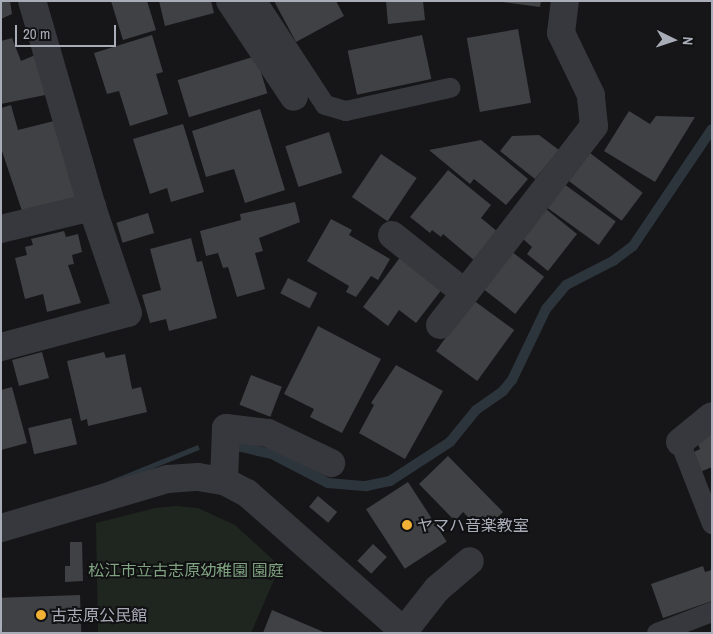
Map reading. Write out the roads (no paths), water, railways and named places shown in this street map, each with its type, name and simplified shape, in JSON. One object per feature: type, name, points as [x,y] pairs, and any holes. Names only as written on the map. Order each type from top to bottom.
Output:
[{"type":"street","points":[[1,346],[128,313],[92,206],[32,1]]},
{"type":"street","points":[[230,1],[294,97]]},
{"type":"street","points":[[440,325],[594,126],[591,96],[561,33],[566,1]]},
{"type":"street","points":[[1,229],[92,206]]},
{"type":"street","points":[[392,235],[465,292]]},
{"type":"street","points":[[680,442],[712,416]]},
{"type":"street","points":[[224,481],[226,428],[268,433],[331,463]]},
{"type":"street","points":[[1,528],[168,479],[198,477],[224,481],[247,493],[405,632],[437,589],[470,561]]},
{"type":"lane","points":[[257,1],[326,104],[346,112],[450,88]]},
{"type":"lane","points":[[680,442],[712,524]]},
{"type":"lane","points":[[657,633],[712,612]]},
{"type":"waterway","points":[[241,447],[272,454],[328,483],[366,486],[390,481],[450,442],[476,410],[503,391],[512,380],[546,309],[566,285],[613,261],[633,246],[712,129]]},
{"type":"place","name":"ヤマハ音楽教室","points":[[407,525]]},
{"type":"place","name":"古志原公民館","points":[[41,615]]},
{"type":"park label","name":"松江市立古志原幼稚園 園庭","points":[[186,570]]}]
